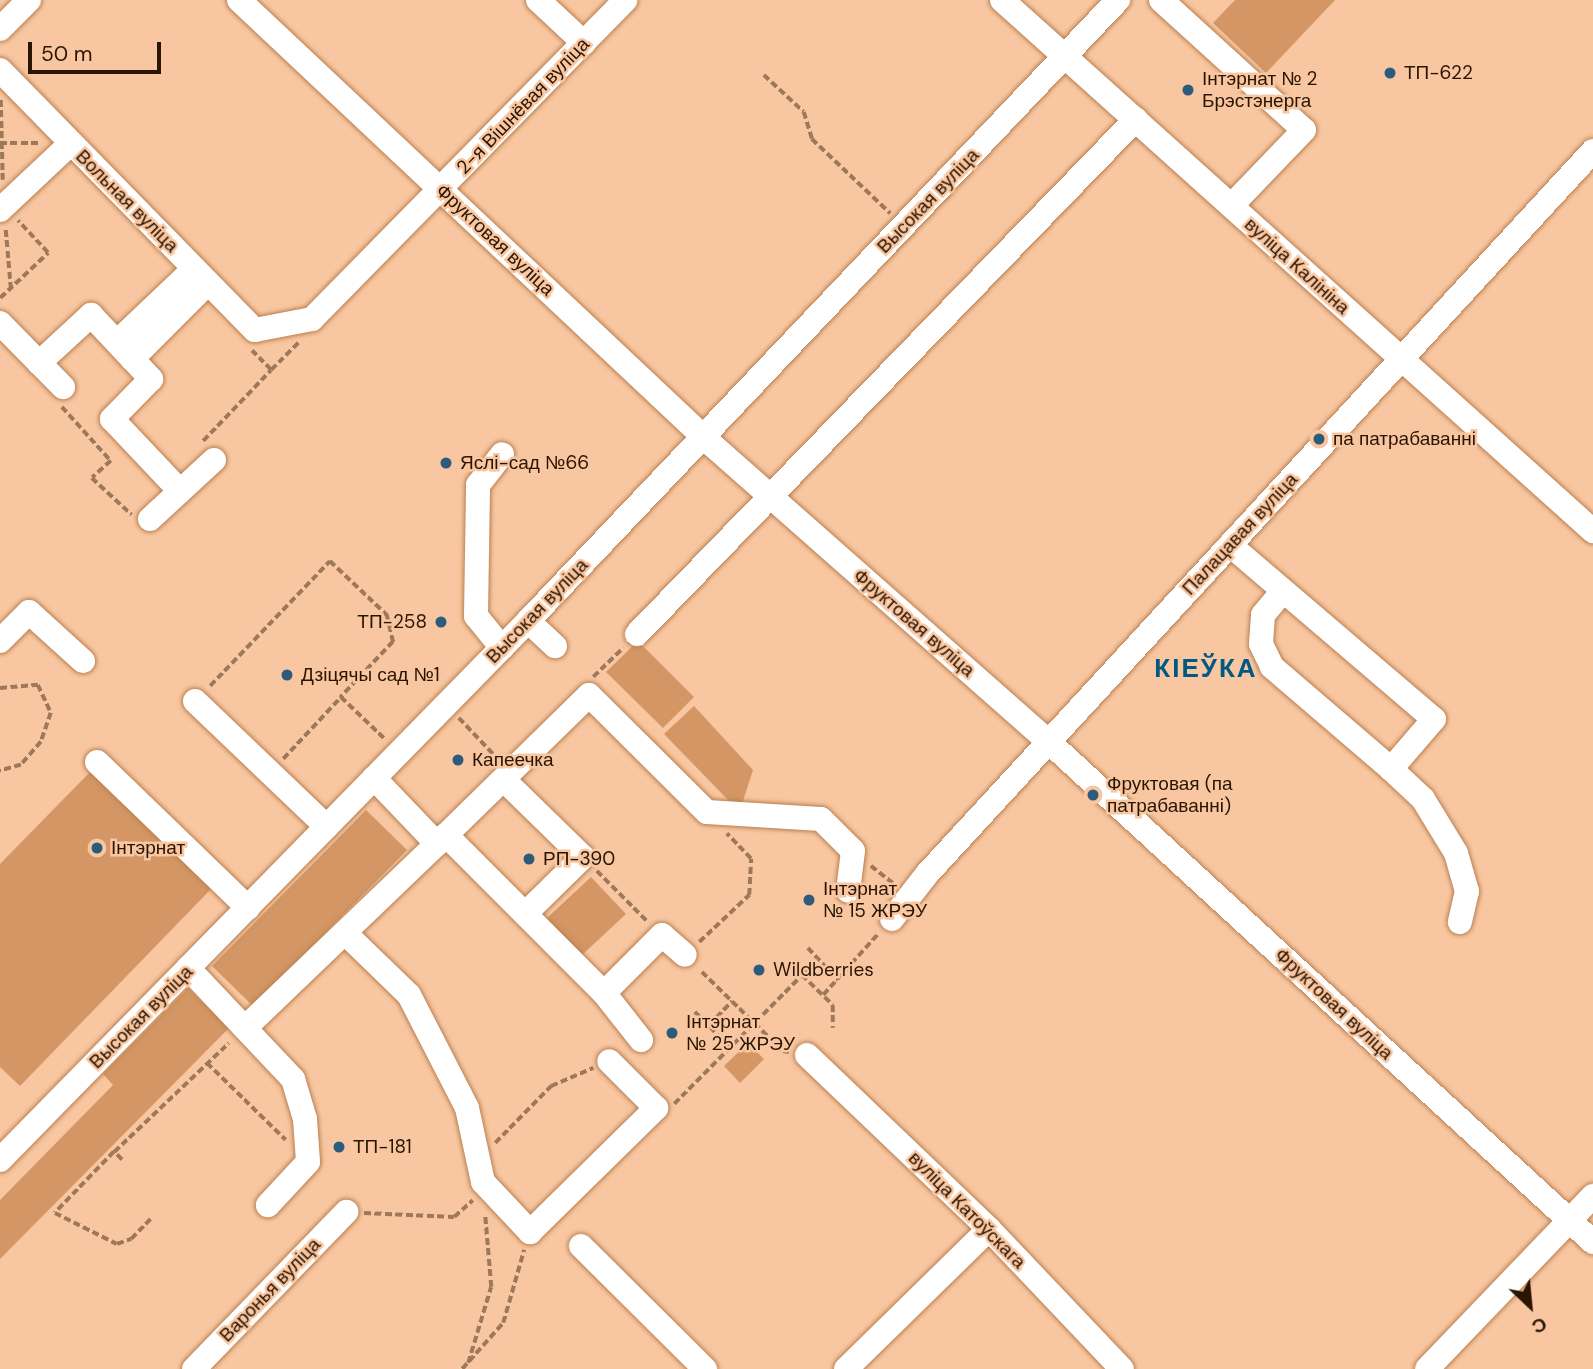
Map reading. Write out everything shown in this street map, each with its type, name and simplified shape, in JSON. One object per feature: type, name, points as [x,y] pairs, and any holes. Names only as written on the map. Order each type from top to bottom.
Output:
[{"type":"street","points":[[0,29],[30,0]]},
{"type":"street","name":"Фруктовая вуліца","points":[[239,0],[704,437],[1049,742],[1593,1242]]},
{"type":"street","points":[[538,0],[584,43]]},
{"type":"street","name":"2-я Вішнёвая вуліца","points":[[312,319],[625,0]]},
{"type":"street","name":"вуліца Калініна","points":[[1002,0],[1593,531]]},
{"type":"street","name":"Высокая вуліца","points":[[0,1160],[502,648],[1118,0]]},
{"type":"street","points":[[1161,0],[1304,130],[1231,206]]},
{"type":"street","name":"Вольная вуліца","points":[[0,70],[61,143],[255,330],[312,319]]},
{"type":"street","points":[[637,634],[1136,118]]},
{"type":"street","points":[[2,208],[61,143]]},
{"type":"street","name":"Палацавая вуліца","points":[[892,919],[907,895],[1593,151]]},
{"type":"street","points":[[124,351],[201,276]]},
{"type":"street","points":[[39,363],[91,315],[152,379],[112,419],[180,491]]},
{"type":"street","points":[[0,323],[39,363],[58,392]]},
{"type":"street","points":[[502,454],[478,485],[476,616],[502,648]]},
{"type":"street","points":[[150,519],[214,460]]},
{"type":"street","points":[[1230,545],[1434,719],[1391,768]]},
{"type":"street","points":[[1283,591],[1263,615],[1261,644],[1272,667],[1391,768],[1423,799],[1456,853],[1467,891],[1460,922]]},
{"type":"street","points":[[0,641],[29,612],[83,661]]},
{"type":"street","points":[[528,621],[555,646]]},
{"type":"street","points":[[247,1026],[589,695],[707,813],[821,819],[853,851],[848,891]]},
{"type":"street","points":[[195,701],[272,771],[327,827]]},
{"type":"street","points":[[97,762],[248,908]]},
{"type":"street","points":[[374,778],[525,914],[604,993],[641,1040]]},
{"type":"street","points":[[504,780],[583,857],[525,914]]},
{"type":"street","points":[[345,933],[409,995],[467,1108],[484,1182],[493,1206],[530,1232],[656,1108],[609,1061]]},
{"type":"street","points":[[604,993],[662,935],[694,963]]},
{"type":"street","points":[[188,968],[247,1026],[293,1079],[305,1119],[308,1162],[268,1205]]},
{"type":"street","name":"вуліца Катоўскага","points":[[807,1055],[989,1229],[1122,1369]]},
{"type":"street","points":[[1427,1369],[1593,1196]]},
{"type":"street","name":"Варонья вуліца","points":[[194,1369],[346,1212]]},
{"type":"street","points":[[846,1369],[989,1229]]},
{"type":"street","points":[[581,1246],[705,1369]]},
{"type":"path","points":[[764,75],[804,112],[812,139],[904,227]]},
{"type":"path","points":[[0,143],[61,143]]},
{"type":"path","points":[[0,298],[48,253],[2,208]]},
{"type":"path","points":[[271,370],[306,335],[312,319]]},
{"type":"path","points":[[58,392],[111,461],[92,478],[126,514],[150,519]]},
{"type":"path","points":[[195,701],[330,561],[387,615],[393,642],[272,771]]},
{"type":"path","points":[[589,695],[592,678],[637,634]]},
{"type":"path","points":[[0,688],[38,685],[51,713],[41,742],[21,765],[0,771]]},
{"type":"path","points":[[341,697],[392,747]]},
{"type":"path","points":[[707,813],[751,859],[749,895],[694,963],[783,1051],[807,1055]]},
{"type":"path","points":[[853,851],[907,895]]},
{"type":"path","points":[[583,857],[662,935]]},
{"type":"path","points":[[823,995],[892,919]]},
{"type":"path","points":[[807,948],[838,980]]},
{"type":"path","points":[[656,1108],[673,1105],[818,959]]},
{"type":"path","points":[[802,975],[833,1005],[833,1028]]},
{"type":"path","points":[[709,1025],[732,1001]]},
{"type":"path","points":[[695,1012],[730,1047]]},
{"type":"path","points":[[150,1219],[131,1239],[117,1244],[55,1213],[114,1152],[247,1026]]},
{"type":"path","points":[[478,1159],[551,1086],[609,1061]]},
{"type":"path","points":[[207,1063],[308,1162]]},
{"type":"path","points":[[114,1152],[122,1160]]},
{"type":"path","points":[[346,1212],[454,1217],[474,1199],[493,1206],[491,1287],[467,1363]]},
{"type":"path","points":[[462,1369],[503,1323],[530,1232]]},
{"type":"shaded area","points":[[1235,0],[1335,0],[1266,73],[1213,23]]},
{"type":"shaded area","points":[[638,641],[694,697],[663,728],[606,672]]},
{"type":"shaded area","points":[[694,706],[753,770],[742,804],[730,802],[664,734]]},
{"type":"shaded area","points":[[91,771],[212,888],[20,1086],[0,1067],[0,864]]},
{"type":"shaded area","points":[[366,810],[407,850],[253,1006],[212,966]]},
{"type":"shaded area","points":[[591,877],[626,914],[582,955],[547,918]]},
{"type":"shaded area","points":[[188,988],[229,1028],[0,1259],[0,1200],[113,1085],[103,1074]]},
{"type":"shaded area","points":[[748,1043],[764,1059],[740,1083],[724,1066]]},
{"type":"place","name":"ТП-622","points":[[1390,73]]},
{"type":"place","name":"Інтэрнат № 2 Брэстэнерга","points":[[1188,90]]},
{"type":"place","name":"па патрабаванні","points":[[1319,439]]},
{"type":"place","name":"Яслі-сад №66","points":[[446,463]]},
{"type":"place","name":"ТП-258","points":[[441,622]]},
{"type":"place","name":"Дзіцячы сад №1","points":[[287,675]]},
{"type":"place","name":"Капеечка","points":[[458,760]]},
{"type":"place","name":"Фруктовая (па патрабаванні)","points":[[1093,795]]},
{"type":"place","name":"Інтэрнат","points":[[97,848]]},
{"type":"place","name":"РП-390","points":[[529,859]]},
{"type":"place","name":"Інтэрнат № 15 ЖРЭУ","points":[[809,900]]},
{"type":"place","name":"Wildberries","points":[[759,970]]},
{"type":"place","name":"Інтэрнат № 25 ЖРЭУ","points":[[672,1033]]},
{"type":"place","name":"ТП-181","points":[[339,1147]]},
{"type":"district","name":"КІЕЎКА","points":[[1206,669]]}]
